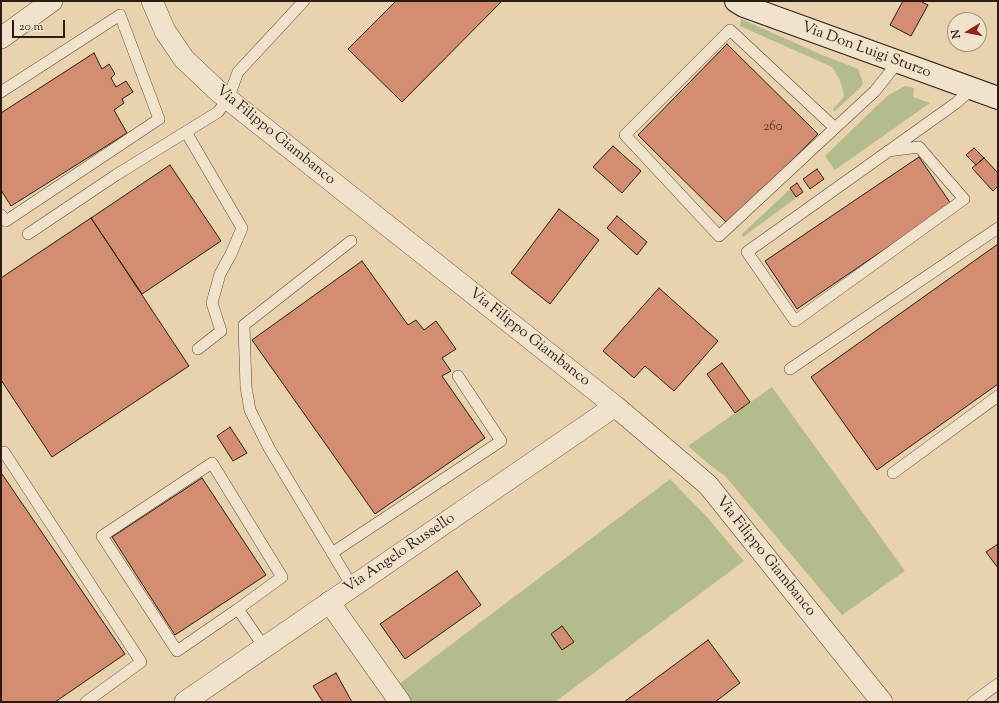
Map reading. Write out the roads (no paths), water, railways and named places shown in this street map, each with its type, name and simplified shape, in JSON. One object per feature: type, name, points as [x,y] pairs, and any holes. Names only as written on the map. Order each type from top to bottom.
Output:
[{"type":"street","points":[[1,38],[52,1]]},
{"type":"street","name":"Via Filippo Giambanco","points":[[152,1],[165,31],[184,59],[228,99],[615,406],[708,485],[882,702]]},
{"type":"street","name":"Via Don Luigi Sturzo","points":[[736,1],[744,6],[998,98]]},
{"type":"street","name":"Via Angelo Russello","points":[[185,702],[615,406]]},
{"type":"street","points":[[329,602],[400,702]]},
{"type":"lane","points":[[28,234],[116,175],[218,112],[228,99],[238,72],[304,1]]},
{"type":"lane","points":[[1,92],[120,15],[159,119],[6,221],[1,215]]},
{"type":"lane","points":[[835,128],[730,30],[625,135],[719,236],[875,91],[898,62]]},
{"type":"lane","points":[[888,151],[918,147],[964,199],[795,321],[747,252],[888,151],[956,103],[972,89]]},
{"type":"lane","points":[[186,132],[242,228],[231,254],[220,274],[212,303],[221,331],[198,349]]},
{"type":"lane","points":[[790,369],[998,228]]},
{"type":"lane","points":[[351,241],[244,325],[246,387],[250,410],[269,448],[352,586]]},
{"type":"lane","points":[[332,553],[501,441],[458,376]]},
{"type":"lane","points":[[893,472],[998,396]]},
{"type":"lane","points":[[1,454],[4,452],[141,662],[86,702]]},
{"type":"lane","points":[[212,463],[282,577],[238,609],[177,651],[102,536],[212,463]]},
{"type":"lane","points":[[238,609],[264,647]]},
{"type":"lane","points":[[973,702],[998,684]]}]
